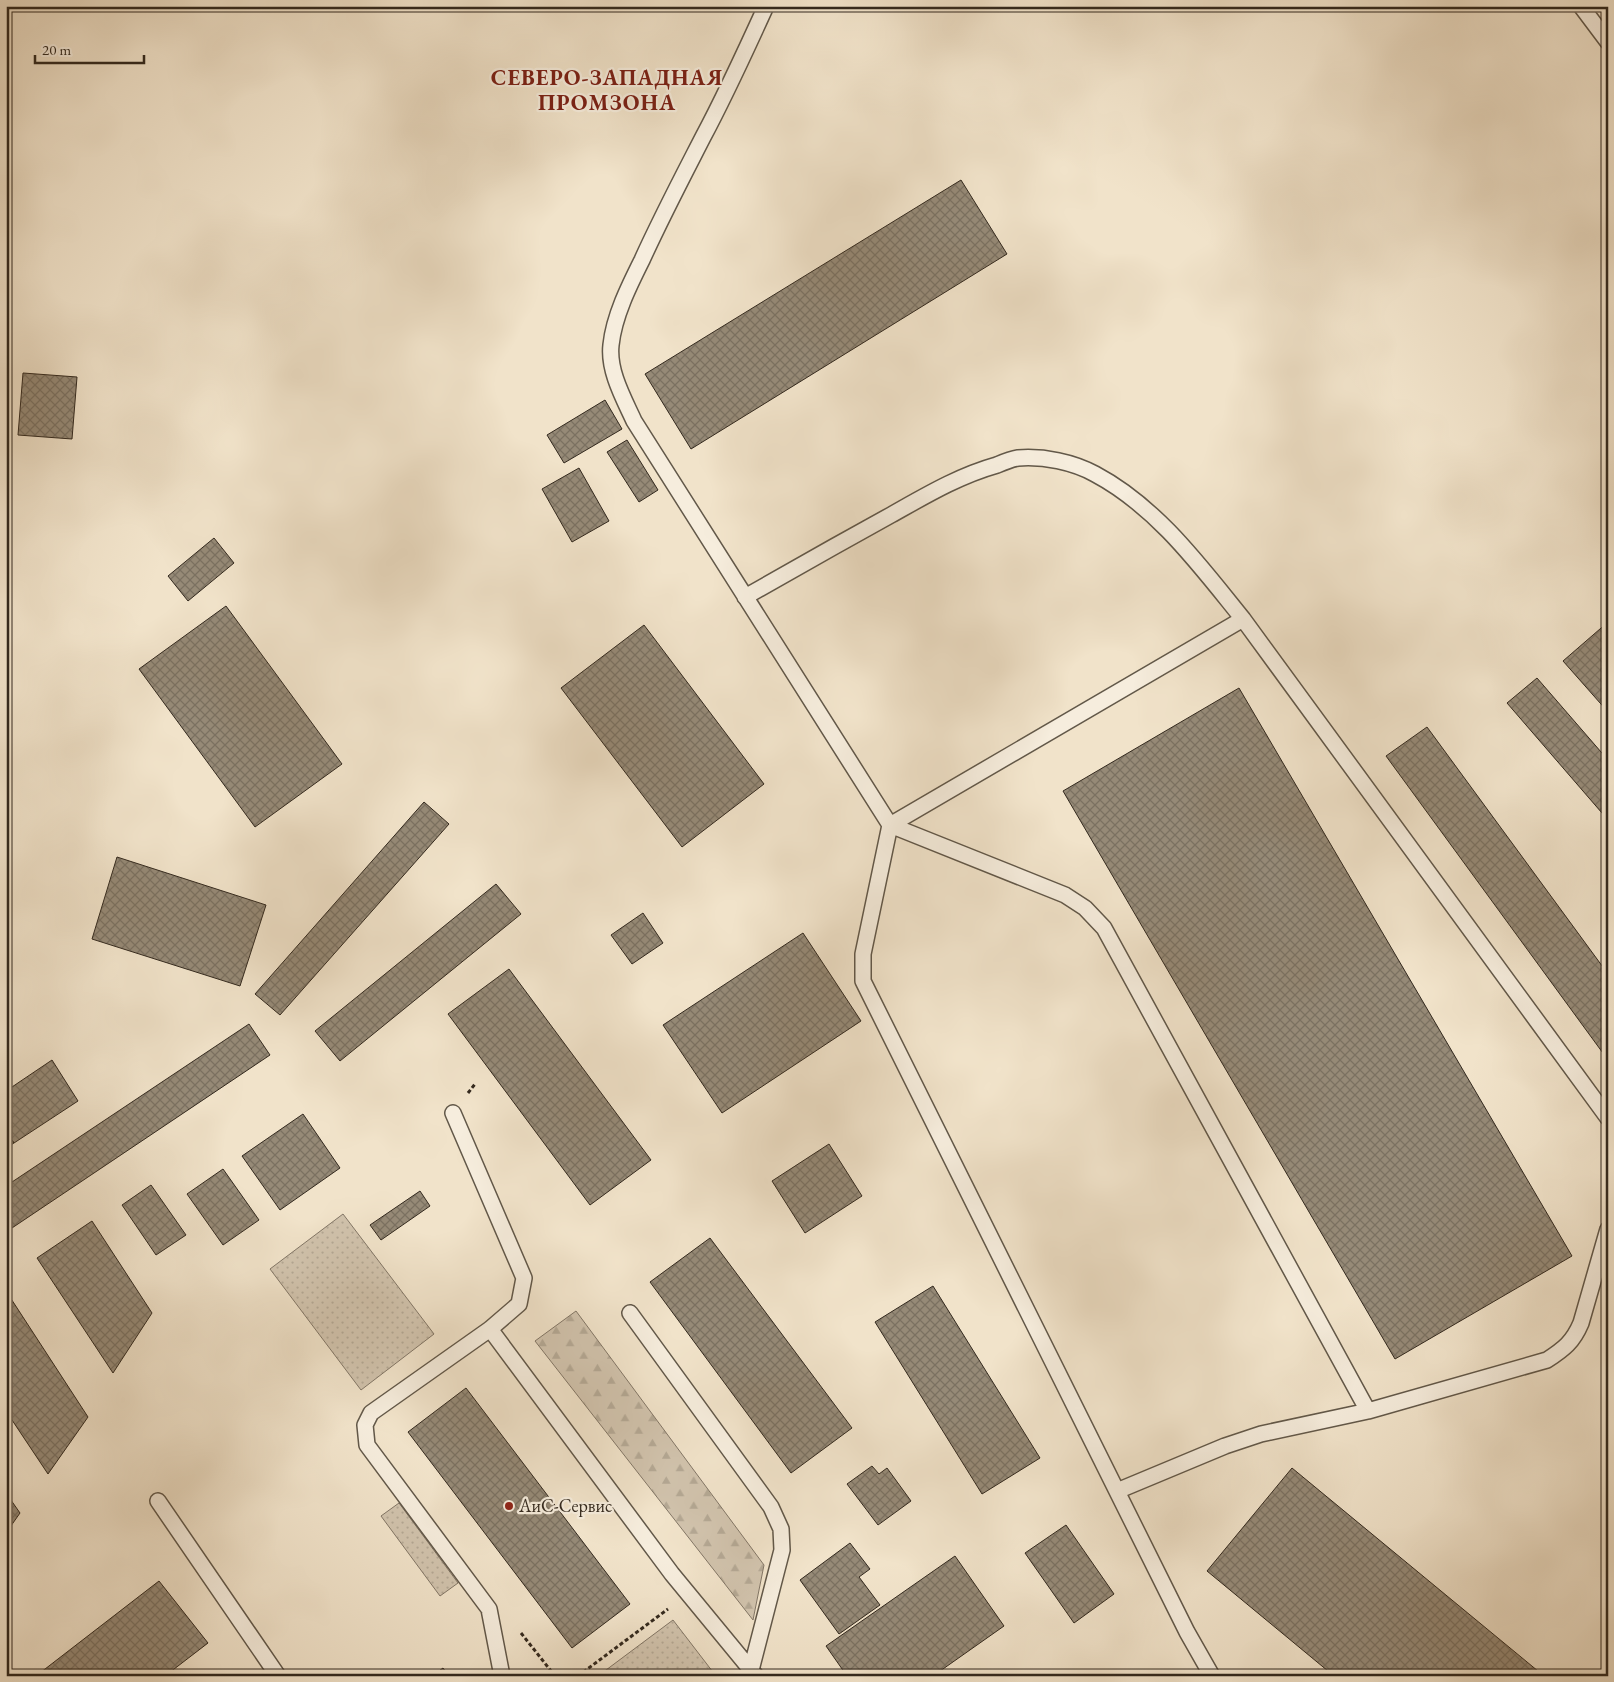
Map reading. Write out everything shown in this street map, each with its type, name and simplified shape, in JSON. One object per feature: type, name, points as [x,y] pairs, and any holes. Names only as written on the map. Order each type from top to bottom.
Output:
[{"type":"lane","points":[[766,6],[717,111],[664,212],[634,275],[615,323],[611,348],[614,373],[634,421],[890,825],[1065,895],[1085,908],[1104,928],[1368,1411]]},
{"type":"lane","points":[[1581,6],[1608,42]]},
{"type":"lane","points":[[745,597],[949,482],[988,467],[1017,458],[1046,458],[1094,473],[1121,490],[1157,520],[1197,563],[1243,620],[1608,1118]]},
{"type":"lane","points":[[1212,1676],[1187,1632],[863,981],[863,954],[890,825],[1243,620]]},
{"type":"lane","points":[[453,1113],[524,1278],[519,1304],[490,1329],[371,1413],[365,1425],[367,1444],[489,1609],[502,1676]]},
{"type":"lane","points":[[1117,1491],[1225,1446],[1261,1434],[1368,1411],[1547,1360],[1563,1350],[1575,1336],[1581,1323],[1608,1229]]},
{"type":"lane","points":[[630,1313],[770,1507],[781,1529],[782,1550],[754,1673]]},
{"type":"lane","points":[[490,1329],[688,1594],[754,1673]]},
{"type":"lane","points":[[158,1500],[278,1676]]},
{"type":"path","points":[[578,1676],[688,1594]]},
{"type":"green space","points":[[343,1214],[434,1334],[361,1390],[270,1269]]},
{"type":"green space","points":[[576,1311],[764,1565],[753,1620],[535,1341]]},
{"type":"green space","points":[[399,1503],[458,1583],[440,1596],[381,1516]]},
{"type":"green space","points":[[673,1620],[716,1676],[598,1676]]},
{"type":"building","points":[[961,180],[1007,254],[691,449],[645,374]]},
{"type":"building","points":[[23,373],[77,377],[72,439],[18,435]]},
{"type":"building","points":[[605,400],[622,429],[564,463],[547,435]]},
{"type":"building","points":[[627,440],[658,490],[639,502],[607,452]]},
{"type":"building","points":[[579,468],[609,521],[572,542],[542,489]]},
{"type":"building","points":[[214,538],[234,563],[188,601],[168,576]]},
{"type":"building","points":[[226,606],[342,764],[255,827],[139,669]]},
{"type":"building","points":[[1608,622],[1608,712],[1563,661]]},
{"type":"building","points":[[644,625],[764,784],[682,847],[561,688]]},
{"type":"building","points":[[1537,678],[1608,760],[1608,820],[1507,703]]},
{"type":"building","points":[[1239,688],[1572,1256],[1395,1359],[1063,791]]},
{"type":"building","points":[[1427,727],[1608,974],[1608,1060],[1386,756]]},
{"type":"building","points":[[424,802],[449,824],[280,1015],[255,994]]},
{"type":"building","points":[[117,857],[266,905],[240,986],[92,939]]},
{"type":"building","points":[[496,884],[521,914],[340,1061],[315,1031]]},
{"type":"building","points":[[643,913],[663,943],[632,964],[611,935]]},
{"type":"building","points":[[803,933],[861,1021],[722,1113],[663,1025]]},
{"type":"building","points":[[509,969],[651,1160],[590,1205],[448,1014]]},
{"type":"building","points":[[249,1024],[270,1055],[6,1232],[6,1186]]},
{"type":"building","points":[[52,1060],[78,1101],[14,1143],[6,1132],[6,1091]]},
{"type":"building","points":[[303,1114],[340,1168],[280,1210],[242,1156]]},
{"type":"building","points":[[6,1132],[14,1143],[6,1148]]},
{"type":"building","points":[[829,1144],[862,1196],[805,1233],[772,1181]]},
{"type":"building","points":[[223,1169],[259,1220],[223,1245],[187,1194]]},
{"type":"building","points":[[151,1185],[186,1235],[156,1255],[122,1205]]},
{"type":"building","points":[[420,1191],[430,1206],[381,1240],[370,1225]]},
{"type":"building","points":[[92,1221],[152,1313],[113,1373],[37,1258]]},
{"type":"building","points":[[710,1238],[852,1428],[791,1473],[650,1282]]},
{"type":"building","points":[[933,1286],[1040,1458],[982,1494],[875,1322]]},
{"type":"building","points":[[6,1291],[88,1417],[48,1474],[6,1411]]},
{"type":"building","name":"АиС-Сервис","points":[[466,1388],[630,1604],[572,1648],[408,1432]]},
{"type":"building","points":[[872,1466],[879,1474],[887,1468],[911,1501],[878,1525],[847,1484]]},
{"type":"building","points":[[1292,1468],[1544,1676],[1334,1676],[1207,1571]]},
{"type":"building","points":[[6,1493],[20,1513],[6,1533]]},
{"type":"building","points":[[1066,1525],[1114,1594],[1074,1623],[1025,1553]]},
{"type":"building","points":[[850,1543],[870,1569],[859,1577],[880,1605],[839,1634],[800,1580]]},
{"type":"building","points":[[955,1556],[1004,1626],[933,1676],[847,1676],[826,1646]]},
{"type":"building","points":[[159,1581],[208,1643],[165,1676],[36,1676]]},
{"type":"building","points":[[443,1668],[449,1676],[432,1676]]},
{"type":"place","name":"АиС-Сервис","points":[[509,1506]]},
{"type":"district","name":"СЕВЕРО-ЗАПАДНАЯ ПРОМЗОНА","points":[[607,90]]}]
